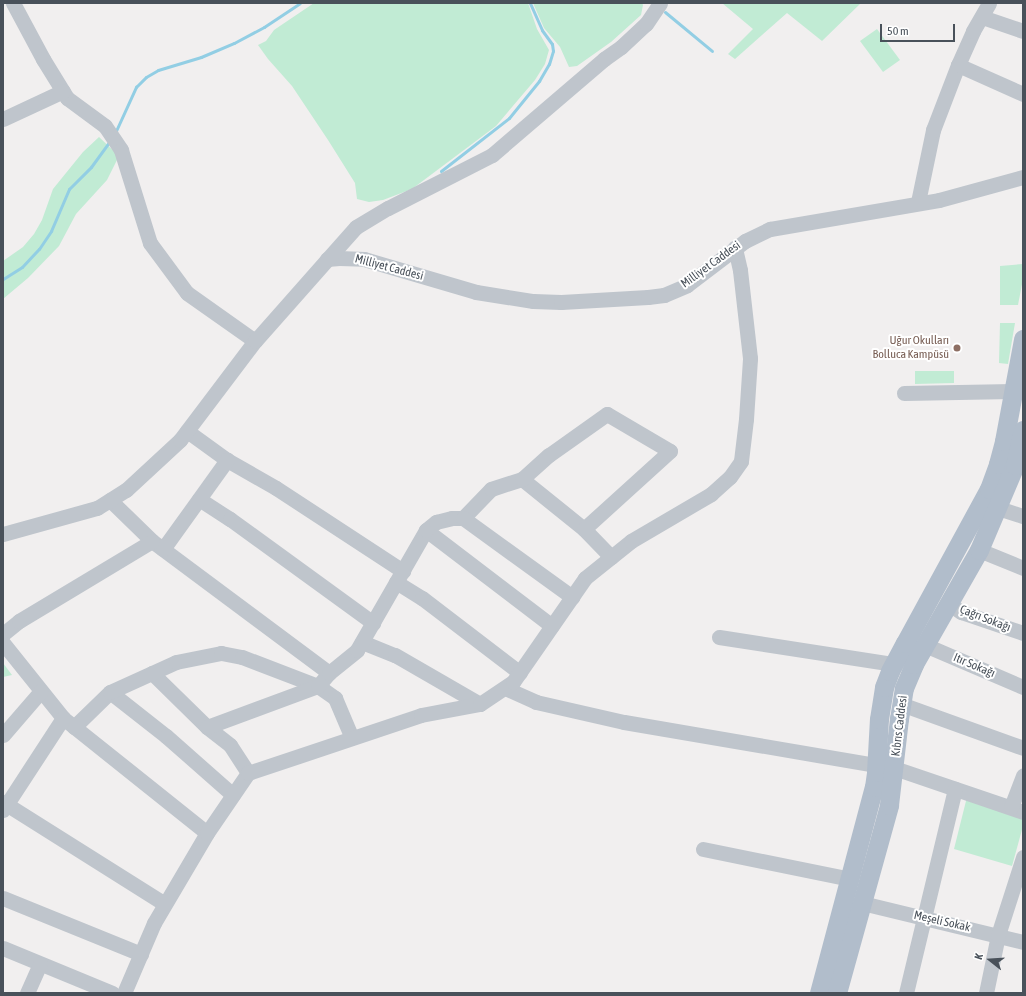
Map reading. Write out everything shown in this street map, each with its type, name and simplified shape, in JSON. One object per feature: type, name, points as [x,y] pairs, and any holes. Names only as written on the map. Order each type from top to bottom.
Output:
[{"type":"main road","points":[[819,993],[870,804],[885,767],[881,705],[884,687],[894,664],[989,490],[998,464],[1023,339]]},
{"type":"main road","name":"Kıbrıs Caddesi","points":[[837,993],[884,827],[885,767],[908,676],[979,550],[1021,452],[1023,430]]},
{"type":"street","points":[[13,3],[43,59],[67,98],[105,126],[121,150],[150,243],[187,293],[255,341]]},
{"type":"street","points":[[3,534],[97,508],[126,490],[180,440],[255,341],[356,227],[388,208],[492,155],[604,59],[621,47],[646,24],[660,3]]},
{"type":"street","points":[[918,202],[933,130],[958,65],[989,3]]},
{"type":"street","points":[[982,17],[1023,31]]},
{"type":"street","points":[[958,65],[1023,94]]},
{"type":"street","points":[[3,119],[63,91]]},
{"type":"street","name":"Milliyet Caddesi","points":[[327,260],[339,258],[364,259],[476,292],[533,301],[561,302],[664,295],[687,285],[755,234],[770,229],[867,213],[918,202],[939,200],[1023,176]]},
{"type":"street","points":[[124,993],[154,923],[207,833],[248,773],[421,715],[480,704],[514,682],[584,578],[631,541],[710,494],[730,477],[741,461],[746,419],[750,358],[740,270],[735,248]]},
{"type":"street","points":[[904,393],[1013,390]]},
{"type":"street","points":[[463,518],[491,489],[522,479],[549,454],[607,414],[670,450],[584,528]]},
{"type":"street","points":[[186,431],[227,460],[276,488],[400,576],[422,598],[520,672]]},
{"type":"street","points":[[3,634],[19,621],[157,545],[199,499],[227,460]]},
{"type":"street","points":[[522,479],[584,528],[611,557]]},
{"type":"street","points":[[199,499],[230,519],[373,622]]},
{"type":"street","points":[[110,500],[157,545],[329,673]]},
{"type":"street","points":[[998,508],[1023,516]]},
{"type":"street","points":[[207,727],[318,686],[329,673],[357,650],[426,530],[436,522],[452,518],[463,518],[572,597]]},
{"type":"street","points":[[426,530],[552,626]]},
{"type":"street","points":[[979,550],[1023,568]]},
{"type":"street","name":"Çağrı Sokağı","points":[[948,603],[961,612],[1023,633]]},
{"type":"street","points":[[719,637],[894,664]]},
{"type":"street","points":[[362,642],[395,655],[480,704]]},
{"type":"street","points":[[3,643],[41,692],[68,722],[207,833]]},
{"type":"street","name":"Itır Sokağı","points":[[925,645],[1023,687]]},
{"type":"street","points":[[166,904],[4,805],[68,722],[110,692],[176,662],[221,653],[242,657],[318,686],[335,698],[352,738]]},
{"type":"street","points":[[152,673],[207,727],[230,745],[248,773]]},
{"type":"street","points":[[505,688],[536,702],[624,722],[885,767],[1017,809],[1023,774]]},
{"type":"street","points":[[3,736],[41,692]]},
{"type":"street","points":[[110,692],[166,736],[233,794]]},
{"type":"street","points":[[901,704],[1023,748]]},
{"type":"street","points":[[906,993],[955,789]]},
{"type":"street","points":[[703,849],[850,879]]},
{"type":"street","points":[[986,993],[998,935],[1023,857]]},
{"type":"street","points":[[3,898],[141,954]]},
{"type":"street","name":"Meşeli Sokak","points":[[862,903],[1023,942]]},
{"type":"street","points":[[3,948],[40,964],[86,988],[112,993]]},
{"type":"street","points":[[27,993],[40,964]]},
{"type":"green space","points":[[314,3],[528,3],[537,29],[549,50],[545,64],[535,80],[496,126],[412,189],[383,200],[369,202],[357,199],[355,183],[328,140],[292,86],[268,59],[258,45],[266,41],[274,30]]},
{"type":"green space","points":[[533,3],[642,3],[643,5],[641,15],[611,42],[577,66],[569,67],[560,47],[544,28]]},
{"type":"green space","points":[[722,3],[861,3],[822,41],[787,13],[735,59],[728,54],[753,29]]},
{"type":"green space","points":[[877,29],[900,60],[883,72],[860,41]]},
{"type":"green space","points":[[99,137],[119,156],[107,180],[76,214],[59,246],[28,278],[3,299],[3,261],[23,247],[34,234],[42,220],[53,189],[83,152]]},
{"type":"green space","points":[[1023,264],[1023,279],[1018,305],[1000,305],[1000,266]]},
{"type":"green space","points":[[1000,323],[1015,323],[1008,364],[999,363]]},
{"type":"green space","points":[[915,371],[954,371],[954,383],[915,384]]},
{"type":"green space","points":[[3,663],[12,675],[3,677]]},
{"type":"green space","points":[[967,797],[1023,815],[1023,826],[1012,866],[954,849]]},
{"type":"waterway","points":[[115,133],[136,87],[146,77],[158,70],[201,57],[234,43],[264,27],[300,3]]},
{"type":"waterway","points":[[441,171],[509,118],[539,81],[549,64],[553,51],[552,44],[542,30],[530,3]]},
{"type":"waterway","points":[[665,12],[712,51]]},
{"type":"waterway","points":[[3,279],[22,267],[39,249],[51,231],[69,189],[91,167],[110,141]]},
{"type":"place","name":"Uğur Okulları Bolluca Kampüsü","points":[[957,348]]}]
